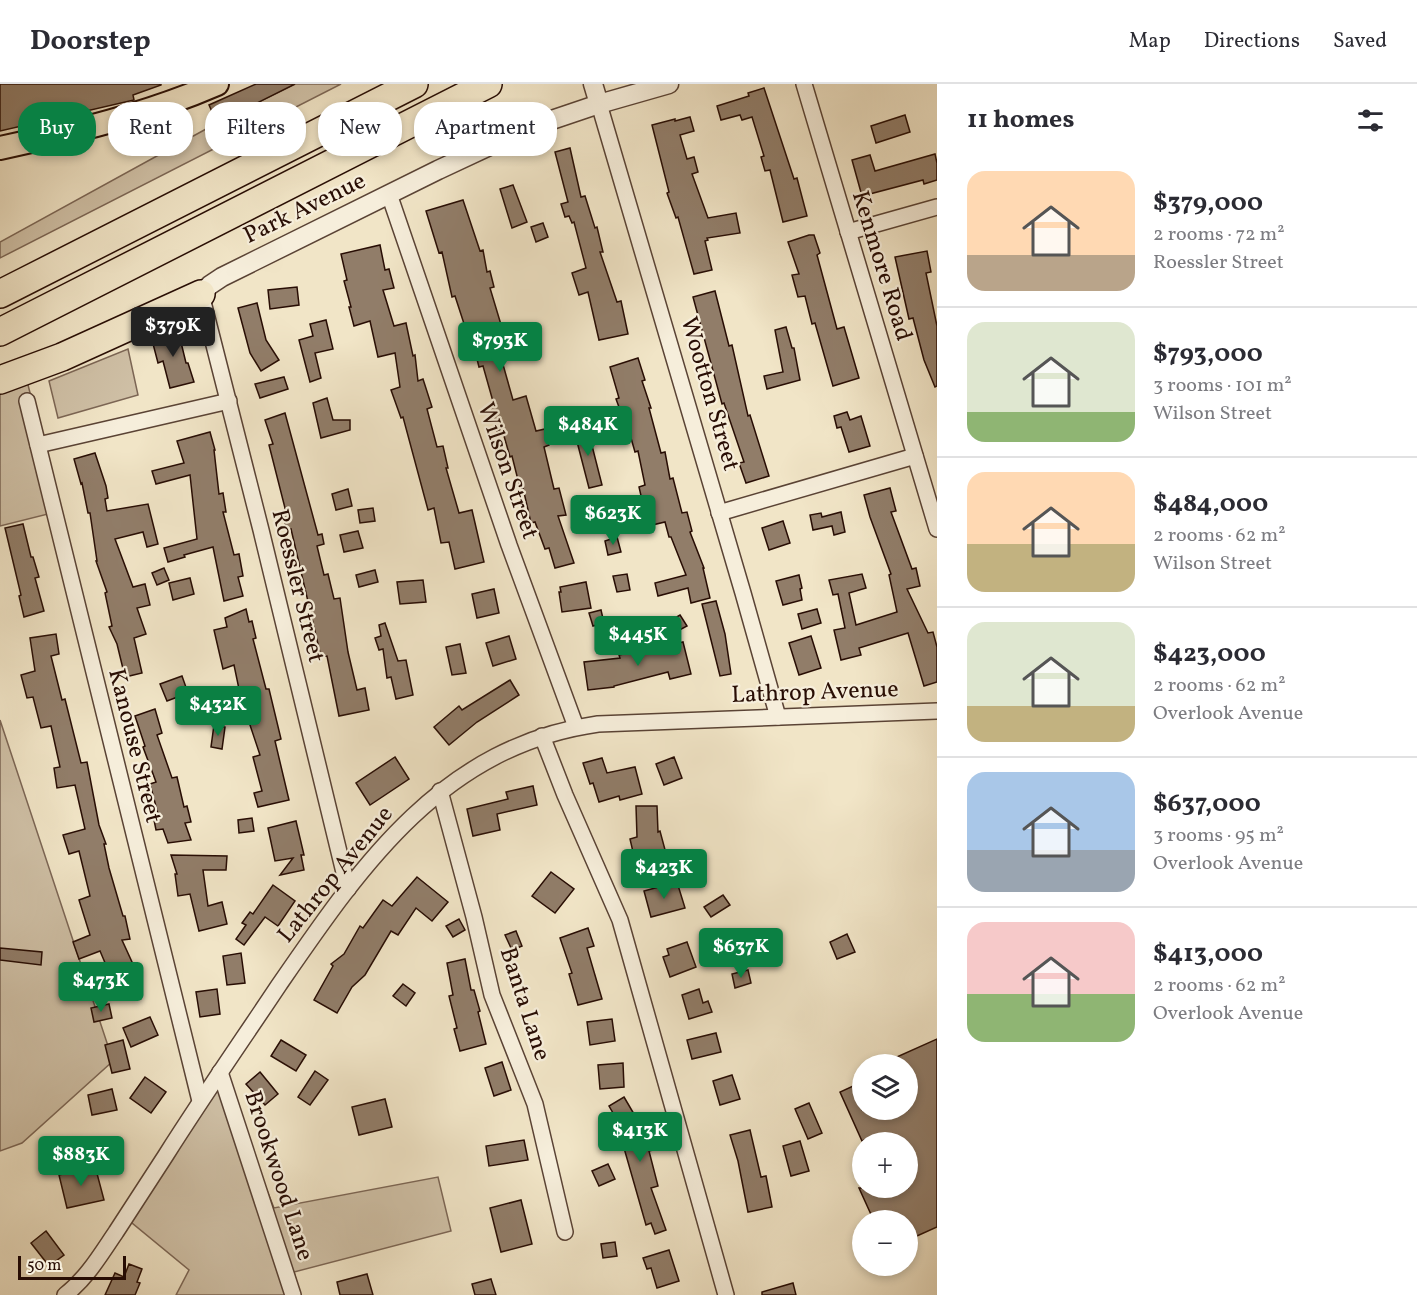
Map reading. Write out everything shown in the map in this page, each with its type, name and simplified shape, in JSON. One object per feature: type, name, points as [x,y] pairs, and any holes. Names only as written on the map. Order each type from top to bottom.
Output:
[{"type":"highway","points":[[0,294],[414,84]]},
{"type":"highway","points":[[0,332],[488,84]]},
{"type":"highway","points":[[0,380],[62,357],[201,294]]},
{"type":"main road","points":[[0,148],[119,119],[187,97],[217,84]]},
{"type":"street","name":"Wootton Street","points":[[593,84],[778,717]]},
{"type":"street","name":"Park Avenue","points":[[201,294],[222,277],[528,128],[669,84]]},
{"type":"street","name":"Kenmore Road","points":[[804,84],[937,530]]},
{"type":"street","name":"Wilson Street","points":[[389,194],[509,545],[576,727]]},
{"type":"street","points":[[848,232],[937,207]]},
{"type":"street","name":"Roessler Street","points":[[201,294],[348,889]]},
{"type":"street","name":"Kanouse Street","points":[[27,401],[200,1101]]},
{"type":"street","points":[[38,445],[229,401]]},
{"type":"street","points":[[719,513],[915,456]]},
{"type":"street","name":"Lathrop Avenue","points":[[65,1295],[73,1289],[102,1252],[200,1101],[348,889],[379,850],[415,812],[440,791],[478,766],[513,748],[542,736],[576,727],[598,724],[937,711]]},
{"type":"street","points":[[542,736],[565,795],[620,920],[726,1295]]},
{"type":"street","name":"Banta Lane","points":[[440,791],[492,995],[535,1104],[565,1232]]},
{"type":"street","name":"Brookwood Lane","points":[[220,1072],[293,1295]]},
{"type":"shaded area","points":[[295,84],[341,84],[306,102],[259,102]]},
{"type":"shaded area","points":[[205,130],[205,153],[0,258],[0,242],[157,156],[193,156],[193,136]]},
{"type":"shaded area","points":[[128,349],[138,395],[58,418],[49,381]]},
{"type":"shaded area","points":[[26,377],[60,511],[0,526],[0,387]]},
{"type":"shaded area","points":[[0,720],[113,1061],[22,1143],[0,1151]]},
{"type":"shaded area","points":[[221,1074],[274,1208],[438,1177],[451,1231],[294,1272],[300,1295],[176,1295],[189,1270],[126,1218]]},
{"type":"building","points":[[0,84],[161,84],[133,95],[134,100],[108,102],[108,106],[96,109],[96,102],[18,102],[18,127],[0,131]]},
{"type":"building","points":[[256,84],[295,84],[259,102],[216,102]]},
{"type":"building","points":[[764,88],[794,179],[797,178],[807,216],[783,222],[770,170],[765,171],[761,157],[764,156],[752,117],[742,120],[740,115],[721,120],[717,106],[749,96],[748,93]]},
{"type":"building","points":[[905,115],[910,132],[876,143],[871,126]]},
{"type":"building","points":[[690,117],[694,131],[680,135],[687,159],[694,157],[698,172],[692,174],[708,218],[736,213],[740,233],[707,238],[708,240],[705,241],[712,270],[694,274],[678,217],[676,218],[667,193],[669,192],[652,125]]},
{"type":"building","points":[[570,148],[581,197],[585,196],[595,228],[597,227],[603,252],[600,252],[617,302],[621,301],[628,334],[599,340],[588,292],[579,295],[572,273],[586,268],[574,222],[572,223],[569,216],[565,217],[561,204],[568,202],[556,156],[557,151]]},
{"type":"building","points":[[935,154],[937,180],[924,184],[923,180],[862,196],[852,160],[870,155],[875,171]]},
{"type":"building","points":[[513,185],[527,222],[512,228],[500,189]]},
{"type":"building","points":[[463,200],[480,251],[483,250],[487,272],[490,271],[494,287],[490,288],[511,358],[502,361],[513,400],[526,396],[536,431],[545,429],[549,445],[544,447],[554,489],[559,488],[566,515],[558,516],[574,563],[555,568],[549,548],[545,549],[535,522],[531,523],[523,488],[520,488],[512,456],[510,457],[502,429],[497,431],[490,406],[494,405],[483,366],[479,367],[471,335],[468,336],[455,296],[452,297],[442,252],[439,253],[426,211]]},
{"type":"building","points":[[543,223],[548,237],[536,242],[531,227]]},
{"type":"building","points":[[814,235],[820,253],[817,255],[837,329],[844,327],[859,378],[833,386],[815,323],[812,324],[805,296],[798,297],[792,275],[799,274],[788,242]]},
{"type":"building","points":[[380,245],[385,270],[389,269],[394,288],[383,290],[394,326],[406,323],[413,356],[415,355],[418,381],[423,379],[432,407],[427,409],[437,447],[443,446],[448,468],[446,468],[459,513],[472,510],[484,562],[455,569],[449,542],[441,543],[434,508],[428,510],[403,417],[401,418],[391,390],[400,387],[395,353],[378,357],[370,321],[354,326],[344,281],[347,280],[341,254]]},
{"type":"building","points":[[927,251],[931,272],[926,273],[937,326],[937,386],[935,387],[924,360],[913,318],[909,319],[895,257]]},
{"type":"building","points":[[297,287],[299,305],[270,309],[268,290]]},
{"type":"building","points":[[715,291],[729,346],[732,345],[748,416],[750,415],[769,476],[746,483],[739,463],[744,462],[724,403],[722,404],[693,297]]},
{"type":"building","points":[[257,303],[266,340],[279,360],[261,371],[250,353],[238,308]]},
{"type":"building","points":[[326,320],[333,349],[315,353],[321,378],[310,382],[299,340],[313,336],[310,324]]},
{"type":"building","points":[[786,327],[792,348],[794,348],[800,380],[767,389],[764,376],[783,372],[775,330]]},
{"type":"building","points":[[178,330],[186,363],[188,363],[194,382],[170,388],[163,361],[158,363],[151,336]]},
{"type":"building","points":[[638,358],[661,453],[665,452],[670,479],[673,478],[682,513],[687,512],[692,531],[690,532],[704,568],[710,598],[691,603],[688,588],[658,596],[655,583],[686,575],[671,537],[669,537],[665,522],[648,526],[639,487],[645,485],[638,451],[635,452],[625,417],[623,418],[616,399],[619,398],[610,367]]},
{"type":"building","points":[[284,377],[288,389],[260,398],[255,384]]},
{"type":"building","points":[[327,398],[333,420],[350,420],[350,430],[321,438],[313,403]]},
{"type":"building","points":[[847,412],[850,420],[861,416],[870,446],[849,452],[841,427],[837,428],[834,416]]},
{"type":"building","points":[[285,413],[318,535],[322,534],[324,544],[317,546],[324,575],[328,574],[334,599],[340,598],[348,652],[357,690],[365,688],[369,710],[339,716],[327,656],[321,657],[291,529],[287,530],[282,513],[286,512],[269,445],[273,444],[265,420]]},
{"type":"building","points":[[587,426],[602,485],[589,488],[574,430]]},
{"type":"building","points":[[210,432],[215,450],[219,494],[223,493],[226,512],[223,512],[234,555],[239,554],[243,576],[238,577],[243,596],[224,601],[213,547],[168,562],[164,548],[197,539],[190,475],[156,484],[152,471],[184,463],[177,441]]},
{"type":"building","points":[[95,453],[106,486],[107,511],[148,504],[158,544],[147,547],[143,532],[115,539],[133,587],[145,584],[150,605],[137,608],[146,634],[134,638],[142,673],[125,677],[117,644],[109,627],[112,626],[105,593],[107,592],[96,561],[90,513],[88,513],[74,459]]},
{"type":"building","points":[[890,488],[896,511],[891,512],[912,569],[916,568],[920,586],[907,589],[928,633],[933,632],[937,647],[937,682],[924,686],[908,633],[859,648],[861,655],[841,660],[834,630],[845,628],[838,594],[833,595],[829,580],[862,574],[866,588],[849,593],[856,625],[897,612],[889,575],[891,574],[864,495]]},
{"type":"building","points":[[348,489],[352,506],[336,510],[332,494]]},
{"type":"building","points":[[373,508],[375,521],[360,523],[358,510]]},
{"type":"building","points":[[841,512],[845,532],[834,535],[832,526],[813,530],[810,515],[821,513],[822,517]]},
{"type":"building","points":[[783,521],[790,543],[769,550],[762,528]]},
{"type":"building","points":[[23,524],[31,557],[33,557],[39,577],[35,578],[44,611],[24,617],[5,528]]},
{"type":"building","points":[[358,531],[363,548],[344,552],[340,535]]},
{"type":"building","points":[[617,537],[621,552],[608,555],[605,541]]},
{"type":"building","points":[[164,568],[169,580],[157,585],[152,573]]},
{"type":"building","points":[[375,570],[378,582],[359,587],[356,575]]},
{"type":"building","points":[[627,574],[630,590],[617,592],[613,576]]},
{"type":"building","points":[[799,575],[802,600],[783,605],[776,581]]},
{"type":"building","points":[[190,578],[194,594],[173,600],[169,583]]},
{"type":"building","points":[[423,580],[426,602],[400,604],[397,582]]},
{"type":"building","points":[[586,582],[591,608],[562,612],[560,587]]},
{"type":"building","points":[[494,589],[499,613],[477,618],[472,594]]},
{"type":"building","points":[[716,601],[725,634],[731,674],[720,676],[702,604]]},
{"type":"building","points":[[246,609],[249,622],[252,621],[256,638],[253,639],[266,689],[269,689],[281,739],[275,741],[289,800],[258,807],[254,793],[262,791],[253,757],[260,755],[246,713],[244,713],[234,665],[223,669],[214,630],[227,627],[225,618]]},
{"type":"building","points":[[817,609],[821,623],[802,629],[798,614]]},
{"type":"building","points":[[601,610],[604,623],[593,626],[589,613]]},
{"type":"building","points":[[680,615],[687,626],[674,633],[668,622]]},
{"type":"building","points":[[385,623],[398,661],[406,660],[413,695],[396,699],[391,677],[387,678],[383,649],[379,650],[375,638],[381,636],[379,625]]},
{"type":"building","points":[[56,634],[59,654],[51,656],[62,700],[65,699],[81,763],[87,762],[99,825],[106,844],[104,844],[109,868],[130,939],[122,940],[137,973],[114,984],[100,951],[79,959],[73,942],[90,935],[79,900],[90,896],[79,851],[69,854],[63,835],[85,829],[75,785],[57,788],[54,768],[60,767],[51,726],[41,728],[33,697],[27,698],[21,675],[35,671],[30,638]]},
{"type":"building","points":[[509,636],[516,659],[493,666],[486,643]]},
{"type":"building","points":[[811,636],[821,668],[799,675],[789,643]]},
{"type":"building","points":[[683,642],[691,674],[670,679],[668,672],[614,687],[588,690],[584,662],[620,658],[619,655]]},
{"type":"building","points":[[460,644],[466,673],[452,675],[446,647]]},
{"type":"building","points":[[182,676],[188,693],[167,701],[160,684]]},
{"type":"building","points":[[510,680],[519,695],[477,722],[449,745],[434,727],[459,706],[462,710]]},
{"type":"building","points":[[155,709],[162,733],[157,735],[172,778],[177,777],[184,807],[187,806],[191,822],[185,823],[191,840],[168,843],[163,829],[156,830],[153,815],[158,814],[150,784],[156,782],[135,716]]},
{"type":"building","points":[[214,725],[225,727],[222,749],[211,747]]},
{"type":"building","points":[[395,757],[409,779],[370,805],[356,783]]},
{"type":"building","points":[[674,757],[682,778],[664,785],[656,764]]},
{"type":"building","points":[[602,758],[607,773],[635,767],[642,794],[620,800],[619,796],[599,802],[583,763]]},
{"type":"building","points":[[533,786],[537,805],[497,814],[500,830],[473,836],[467,809],[508,799],[506,792]]},
{"type":"building","points":[[636,806],[657,806],[658,832],[660,831],[668,861],[637,869],[630,839],[637,837]]},
{"type":"building","points":[[252,818],[254,831],[239,833],[238,820]]},
{"type":"building","points":[[296,821],[304,855],[301,855],[304,870],[280,875],[293,858],[275,861],[268,828]]},
{"type":"building","points":[[171,855],[227,856],[226,870],[203,870],[208,906],[222,902],[227,924],[199,931],[190,894],[178,896],[175,874],[177,874]]},
{"type":"building","points":[[551,872],[574,889],[555,913],[532,896]]},
{"type":"building","points":[[417,877],[448,902],[432,921],[416,908],[398,935],[391,931],[365,975],[352,987],[337,1013],[314,1000],[333,966],[331,964],[344,954],[360,926],[363,928],[383,900],[392,906]]},
{"type":"building","points":[[677,882],[685,908],[651,917],[644,891]]},
{"type":"building","points":[[273,885],[295,901],[278,926],[265,917],[244,945],[236,939],[246,925],[242,923],[250,912],[253,914]]},
{"type":"building","points":[[723,895],[730,905],[711,917],[704,907]]},
{"type":"building","points":[[459,919],[465,930],[453,937],[446,926]]},
{"type":"building","points":[[588,928],[594,946],[587,948],[602,999],[578,1005],[569,974],[572,973],[560,938]]},
{"type":"building","points":[[516,931],[522,946],[512,950],[505,935]]},
{"type":"building","points":[[847,934],[855,952],[837,959],[830,942]]},
{"type":"building","points":[[687,942],[696,967],[670,977],[663,957],[669,955],[667,949]]},
{"type":"building","points":[[0,948],[42,952],[41,965],[0,960]]},
{"type":"building","points":[[241,953],[245,983],[227,985],[223,956]]},
{"type":"building","points":[[465,959],[471,990],[474,990],[480,1011],[478,1012],[486,1044],[460,1051],[449,996],[453,995],[447,963]]},
{"type":"building","points":[[748,970],[751,983],[735,988],[732,974]]},
{"type":"building","points":[[403,984],[415,993],[406,1006],[393,996]]},
{"type":"building","points":[[217,989],[220,1014],[200,1017],[196,992]]},
{"type":"building","points":[[699,989],[703,1003],[708,1001],[712,1012],[689,1019],[682,995]]},
{"type":"building","points":[[109,1004],[112,1018],[94,1022],[91,1008]]},
{"type":"building","points":[[150,1017],[158,1035],[131,1047],[123,1028]]},
{"type":"building","points":[[612,1019],[615,1041],[590,1045],[587,1022]]},
{"type":"building","points":[[716,1033],[721,1052],[692,1059],[687,1040]]},
{"type":"building","points":[[937,1039],[937,1227],[918,1236],[918,1210],[869,1210],[864,1198],[918,1198],[918,1132],[858,1132],[853,1120],[918,1120],[918,1054],[904,1054]]},
{"type":"building","points":[[123,1040],[130,1069],[112,1073],[105,1045]]},
{"type":"building","points":[[281,1040],[306,1055],[296,1071],[271,1056]]},
{"type":"building","points":[[502,1062],[511,1090],[494,1096],[485,1068]]},
{"type":"building","points":[[623,1063],[624,1087],[600,1089],[598,1065]]},
{"type":"building","points":[[315,1071],[328,1080],[310,1105],[298,1097]]},
{"type":"building","points":[[260,1072],[278,1094],[265,1105],[246,1084]]},
{"type":"building","points":[[732,1075],[740,1099],[720,1105],[713,1081]]},
{"type":"building","points":[[145,1077],[166,1092],[151,1113],[130,1098]]},
{"type":"building","points":[[852,1087],[852,1119],[840,1092]]},
{"type":"building","points":[[112,1089],[117,1110],[92,1115],[88,1095]]},
{"type":"building","points":[[624,1097],[653,1150],[649,1151],[658,1186],[651,1188],[666,1230],[655,1234],[651,1223],[646,1225],[624,1148],[632,1146],[609,1106]]},
{"type":"building","points":[[385,1099],[392,1127],[359,1135],[352,1107]]},
{"type":"building","points":[[809,1103],[822,1133],[808,1139],[795,1109]]},
{"type":"building","points":[[750,1130],[761,1177],[766,1176],[772,1207],[748,1212],[738,1161],[730,1135]]},
{"type":"building","points":[[524,1140],[528,1160],[489,1166],[486,1146]]},
{"type":"building","points":[[800,1141],[809,1171],[791,1176],[783,1146]]},
{"type":"building","points":[[608,1164],[615,1179],[599,1186],[592,1171]]},
{"type":"building","points":[[95,1166],[104,1200],[67,1208],[59,1175]]},
{"type":"building","points":[[521,1200],[532,1244],[501,1252],[490,1208]]},
{"type":"building","points":[[46,1231],[64,1255],[49,1266],[31,1243]]},
{"type":"building","points":[[615,1242],[617,1256],[603,1258],[601,1244]]},
{"type":"building","points":[[669,1250],[679,1281],[657,1288],[651,1268],[647,1269],[643,1258]]},
{"type":"building","points":[[129,1264],[142,1269],[135,1295],[105,1295],[115,1273],[124,1277]]},
{"type":"building","points":[[367,1274],[373,1295],[340,1295],[337,1282]]},
{"type":"building","points":[[491,1279],[496,1295],[475,1295],[472,1284]]},
{"type":"building","points":[[793,1283],[796,1295],[762,1295],[762,1292]]}]
